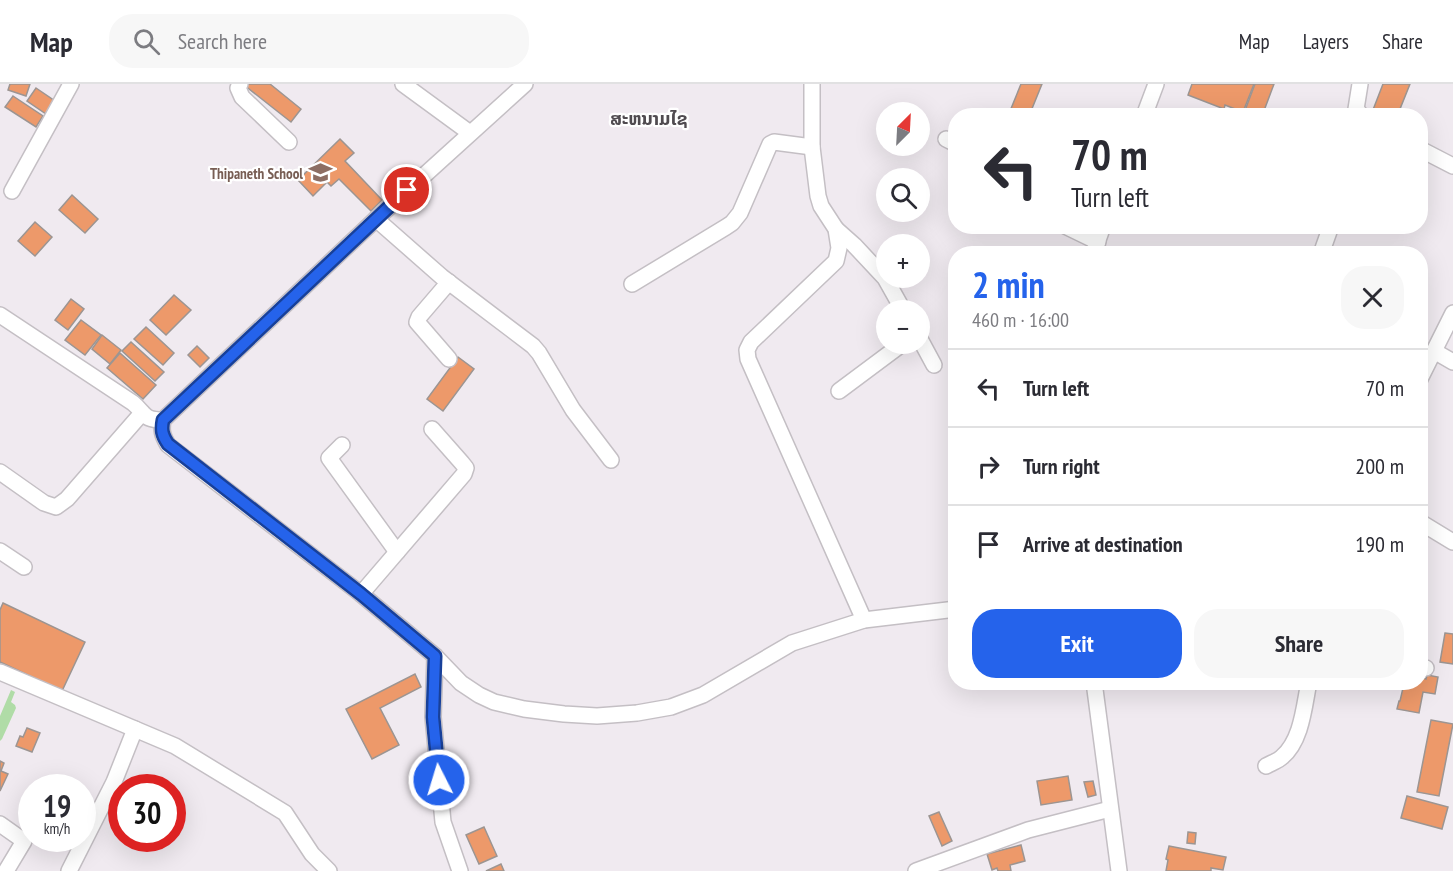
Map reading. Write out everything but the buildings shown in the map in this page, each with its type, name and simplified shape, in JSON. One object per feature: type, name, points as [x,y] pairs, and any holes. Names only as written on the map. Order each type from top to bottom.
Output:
[{"type":"street","points":[[12,191],[71,84]]},
{"type":"street","points":[[240,84],[238,88],[242,97],[290,142]]},
{"type":"street","points":[[403,84],[470,133]]},
{"type":"street","points":[[525,84],[376,219],[163,420],[162,436],[168,444],[361,594],[435,656],[461,683],[494,702],[524,709],[597,716],[637,713],[671,707],[703,695],[792,643],[864,620],[948,610]]},
{"type":"street","points":[[812,84],[812,147],[821,206],[836,229],[885,278],[897,300]]},
{"type":"street","points":[[1147,108],[1156,84]]},
{"type":"street","points":[[1356,108],[1360,84]]},
{"type":"street","points":[[632,284],[723,229],[737,218],[770,144],[774,142],[812,147]]},
{"type":"street","points":[[1428,153],[1453,166]]},
{"type":"street","points":[[376,219],[449,282],[533,346],[573,410],[611,460]]},
{"type":"street","points":[[836,229],[839,248],[836,261],[751,342],[747,350],[748,358],[864,620]]},
{"type":"street","points":[[1076,234],[1093,246]]},
{"type":"street","points":[[449,282],[417,322],[449,359]]},
{"type":"street","points":[[1428,363],[1453,313]]},
{"type":"street","points":[[0,315],[133,403],[147,418],[163,420]]},
{"type":"street","points":[[1434,351],[1453,362]]},
{"type":"street","points":[[838,391],[888,354]]},
{"type":"street","points":[[928,354],[934,365]]},
{"type":"street","points":[[0,472],[44,503],[56,507],[67,499],[142,413]]},
{"type":"street","points":[[361,594],[464,474],[466,468],[432,429]]},
{"type":"street","points":[[342,446],[329,458],[397,552]]},
{"type":"street","points":[[1428,527],[1453,542]]},
{"type":"street","points":[[0,551],[24,567]]},
{"type":"street","points":[[435,656],[433,717],[443,822],[460,871]]},
{"type":"street","points":[[0,672],[176,746],[285,813],[312,854],[329,871]]},
{"type":"street","points":[[1095,690],[1119,871]]},
{"type":"street","points":[[1266,766],[1281,758],[1297,737],[1307,690]]},
{"type":"street","points":[[69,871],[114,782],[135,729]]},
{"type":"street","points":[[916,871],[1028,830],[1110,809]]},
{"type":"street","points":[[0,824],[24,841],[6,871]]},
{"type":"green space","points":[[11,690],[15,692],[11,702],[16,708],[0,741],[0,716]]},
{"type":"place","name":"Thipaneth School","points":[[321,173]]},
{"type":"district","name":"ສະຫນາມໄຊ","points":[[649,118]]},
{"type":"route","points":[[407,190],[163,420],[161,429],[162,436],[168,444],[361,594],[435,656],[433,717],[439,780]]}]
